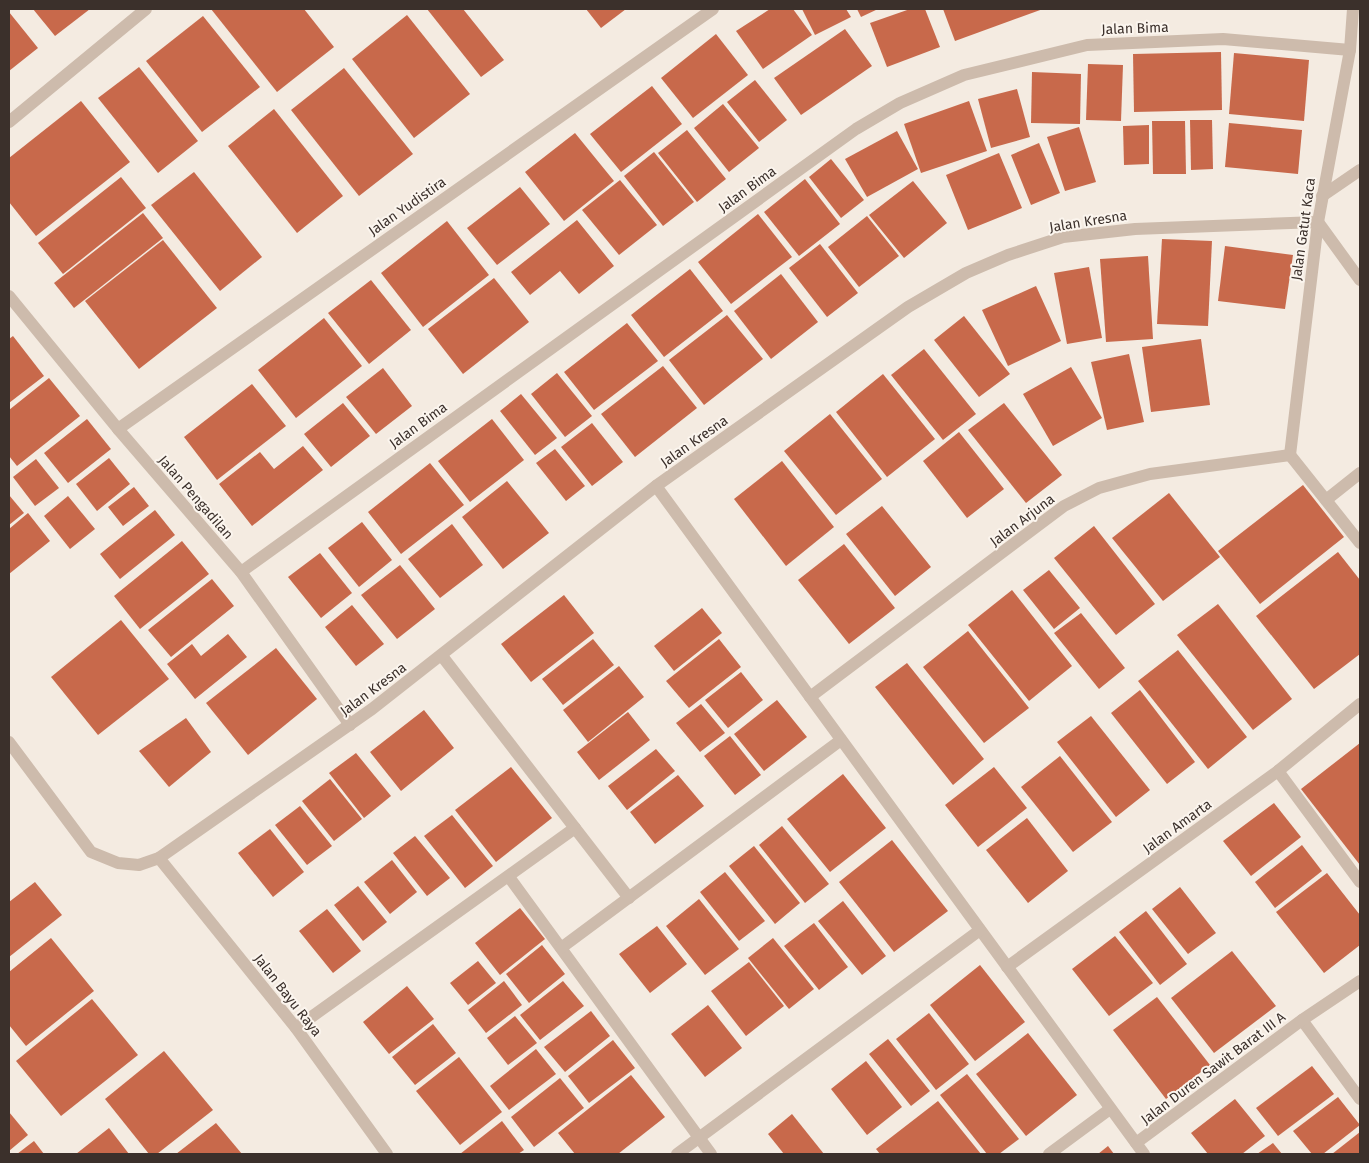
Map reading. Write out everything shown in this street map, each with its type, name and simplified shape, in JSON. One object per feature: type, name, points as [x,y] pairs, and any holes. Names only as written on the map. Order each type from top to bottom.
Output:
[{"type":"street","points":[[9,122],[146,9]]},
{"type":"street","name":"Jalan Yudistira","points":[[118,429],[712,9]]},
{"type":"street","name":"Jalan Gatut Kaca","points":[[1290,454],[1318,222],[1350,50],[1353,9]]},
{"type":"street","name":"Jalan Bima","points":[[241,572],[856,130],[900,103],[964,75],[1087,45],[1223,39],[1350,50]]},
{"type":"street","points":[[1322,196],[1360,170]]},
{"type":"street","points":[[1318,222],[1360,280]]},
{"type":"street","name":"Jalan Kresna","points":[[9,742],[91,852],[118,863],[140,865],[158,858],[350,725],[442,656],[656,486],[908,307],[966,273],[1008,255],[1063,237],[1135,229],[1318,222]]},
{"type":"street","name":"Jalan Pengadilan","points":[[9,296],[118,429],[241,572],[350,725]]},
{"type":"street","points":[[1290,454],[1360,543]]},
{"type":"street","name":"Jalan Arjuna","points":[[810,697],[1064,506],[1098,488],[1150,474],[1290,454]]},
{"type":"street","points":[[1326,500],[1360,473]]},
{"type":"street","points":[[656,486],[1144,1154]]},
{"type":"street","points":[[442,656],[629,898]]},
{"type":"street","name":"Jalan Amarta","points":[[1007,966],[1278,771],[1360,704]]},
{"type":"street","points":[[562,948],[841,740]]},
{"type":"street","points":[[1278,771],[1360,882]]},
{"type":"street","points":[[296,1028],[510,877],[576,828]]},
{"type":"street","name":"Jalan Bayu Raya","points":[[158,858],[296,1028],[387,1154]]},
{"type":"street","points":[[510,877],[711,1154]]},
{"type":"street","points":[[677,1154],[980,930]]},
{"type":"street","points":[[1302,1020],[1360,981]]},
{"type":"street","name":"Jalan Duren Sawit Barat III A","points":[[1136,1143],[1302,1020],[1359,1096]]},
{"type":"street","points":[[1049,1154],[1110,1109]]},
{"type":"building","points":[[33,9],[90,9],[55,36]]},
{"type":"building","points":[[211,9],[304,9],[334,47],[277,92]]},
{"type":"building","points":[[427,9],[463,9],[504,60],[481,77]]},
{"type":"building","points":[[586,9],[626,9],[601,28]]},
{"type":"building","points":[[770,9],[793,9],[812,35],[763,69],[736,31]]},
{"type":"building","points":[[802,9],[846,9],[851,17],[815,35]]},
{"type":"building","points":[[857,9],[878,9],[861,17]]},
{"type":"building","points":[[910,9],[925,9],[940,47],[887,67],[870,23]]},
{"type":"building","points":[[943,9],[1043,9],[955,41]]},
{"type":"building","points":[[9,12],[38,48],[9,71]]},
{"type":"building","points":[[407,15],[470,94],[414,138],[352,59]]},
{"type":"building","points":[[203,16],[260,87],[202,132],[146,61]]},
{"type":"building","points":[[845,29],[872,66],[801,115],[774,78]]},
{"type":"building","points":[[716,34],[748,75],[693,118],[661,78]]},
{"type":"building","points":[[1221,52],[1222,110],[1134,112],[1133,54]]},
{"type":"building","points":[[1234,53],[1309,60],[1304,121],[1229,114]]},
{"type":"building","points":[[1088,64],[1123,65],[1121,121],[1086,120]]},
{"type":"building","points":[[139,67],[198,141],[158,173],[98,98]]},
{"type":"building","points":[[344,68],[413,154],[359,196],[291,110]]},
{"type":"building","points":[[1032,72],[1081,74],[1080,124],[1031,123]]},
{"type":"building","points":[[755,80],[787,120],[759,142],[727,102]]},
{"type":"building","points":[[652,86],[682,124],[621,172],[590,134]]},
{"type":"building","points":[[1017,89],[1030,137],[991,148],[978,99]]},
{"type":"building","points":[[81,101],[130,162],[36,236],[9,202],[9,158]]},
{"type":"building","points":[[969,101],[987,151],[921,173],[904,124]]},
{"type":"building","points":[[723,104],[759,148],[729,172],[694,128]]},
{"type":"building","points":[[274,109],[343,196],[297,233],[228,146]]},
{"type":"building","points":[[1190,120],[1212,120],[1213,169],[1191,170]]},
{"type":"building","points":[[1152,121],[1185,121],[1186,174],[1153,174]]},
{"type":"building","points":[[1229,123],[1302,130],[1298,174],[1225,167]]},
{"type":"building","points":[[1149,125],[1149,164],[1124,165],[1123,126]]},
{"type":"building","points":[[1079,127],[1096,182],[1065,191],[1047,137]]},
{"type":"building","points":[[687,130],[726,179],[697,202],[658,153]]},
{"type":"building","points":[[897,131],[918,169],[867,197],[845,159]]},
{"type":"building","points":[[575,133],[614,181],[564,221],[525,172]]},
{"type":"building","points":[[1039,143],[1060,193],[1031,205],[1011,155]]},
{"type":"building","points":[[654,152],[694,202],[663,226],[624,176]]},
{"type":"building","points":[[999,153],[1022,208],[968,230],[946,175]]},
{"type":"building","points":[[831,159],[864,200],[841,218],[809,177]]},
{"type":"building","points":[[194,172],[262,257],[220,291],[151,205]]},
{"type":"building","points":[[121,177],[146,208],[63,274],[38,243]]},
{"type":"building","points":[[805,179],[840,224],[799,256],[764,212]]},
{"type":"building","points":[[620,180],[657,225],[619,255],[582,210]]},
{"type":"building","points":[[913,181],[947,223],[904,258],[869,215]]},
{"type":"building","points":[[520,187],[550,224],[497,265],[467,228]]},
{"type":"building","points":[[143,213],[163,238],[74,308],[54,283]]},
{"type":"building","points":[[758,214],[792,257],[731,304],[698,262]]},
{"type":"building","points":[[867,216],[899,256],[859,287],[828,247]]},
{"type":"building","points":[[577,220],[614,266],[579,294],[560,271],[530,295],[511,272]]},
{"type":"building","points":[[447,221],[489,275],[423,327],[381,273]]},
{"type":"building","points":[[1162,239],[1212,241],[1208,326],[1157,324]]},
{"type":"building","points":[[163,240],[217,308],[139,369],[85,301]]},
{"type":"building","points":[[820,244],[858,293],[827,317],[789,268]]},
{"type":"building","points":[[1225,246],[1293,255],[1285,309],[1218,301]]},
{"type":"building","points":[[1148,256],[1153,339],[1106,342],[1100,259]]},
{"type":"building","points":[[1089,267],[1102,338],[1067,344],[1054,273]]},
{"type":"building","points":[[690,269],[723,311],[664,357],[631,315]]},
{"type":"building","points":[[781,274],[818,322],[771,359],[734,311]]},
{"type":"building","points":[[494,278],[529,322],[463,374],[428,329]]},
{"type":"building","points":[[371,280],[411,330],[369,364],[328,313]]},
{"type":"building","points":[[1036,286],[1061,341],[1008,366],[982,310]]},
{"type":"building","points":[[727,315],[763,359],[704,405],[669,360]]},
{"type":"building","points":[[964,316],[1010,374],[979,397],[934,340]]},
{"type":"building","points":[[324,318],[362,366],[296,418],[258,370]]},
{"type":"building","points":[[627,323],[658,361],[594,410],[564,372]]},
{"type":"building","points":[[13,336],[44,376],[9,403],[9,339]]},
{"type":"building","points":[[1201,339],[1210,405],[1151,412],[1142,347]]},
{"type":"building","points":[[924,349],[976,414],[943,440],[891,375]]},
{"type":"building","points":[[1129,354],[1144,422],[1107,430],[1091,362]]},
{"type":"building","points":[[663,366],[697,408],[635,457],[601,414]]},
{"type":"building","points":[[1071,367],[1102,418],[1053,446],[1023,394]]},
{"type":"building","points":[[383,368],[412,406],[376,434],[346,397]]},
{"type":"building","points":[[557,373],[592,416],[565,437],[531,394]]},
{"type":"building","points":[[883,374],[935,439],[887,477],[836,412]]},
{"type":"building","points":[[49,378],[80,416],[17,466],[9,456],[9,410]]},
{"type":"building","points":[[252,384],[286,426],[217,480],[184,437]]},
{"type":"building","points":[[521,394],[557,438],[535,455],[500,411]]},
{"type":"building","points":[[343,403],[370,436],[331,467],[304,434]]},
{"type":"building","points":[[1004,403],[1062,475],[1026,503],[968,430]]},
{"type":"building","points":[[830,414],[882,479],[836,515],[784,451]]},
{"type":"building","points":[[87,419],[111,449],[68,483],[44,453]]},
{"type":"building","points":[[492,419],[524,460],[470,502],[438,461]]},
{"type":"building","points":[[592,423],[623,462],[592,486],[561,447]]},
{"type":"building","points":[[959,432],[1004,489],[967,518],[923,461]]},
{"type":"building","points":[[303,446],[323,470],[252,526],[219,484],[260,452],[274,469]]},
{"type":"building","points":[[555,449],[585,486],[566,501],[536,463]]},
{"type":"building","points":[[109,458],[130,484],[97,511],[76,484]]},
{"type":"building","points":[[36,459],[59,488],[35,506],[13,477]]},
{"type":"building","points":[[782,461],[834,527],[786,566],[734,499]]},
{"type":"building","points":[[430,463],[464,505],[401,554],[368,512]]},
{"type":"building","points":[[507,481],[549,533],[503,569],[462,517]]},
{"type":"building","points":[[1303,485],[1344,537],[1260,604],[1218,551]]},
{"type":"building","points":[[134,487],[149,506],[123,526],[108,507]]},
{"type":"building","points":[[1169,493],[1220,557],[1163,601],[1112,538]]},
{"type":"building","points":[[9,495],[24,513],[9,525]]},
{"type":"building","points":[[68,496],[95,529],[70,549],[44,516]]},
{"type":"building","points":[[882,506],[931,567],[895,596],[846,534]]},
{"type":"building","points":[[155,510],[175,535],[120,579],[100,554]]},
{"type":"building","points":[[28,513],[50,541],[9,574],[9,529]]},
{"type":"building","points":[[362,522],[392,560],[359,587],[328,548]]},
{"type":"building","points":[[452,524],[483,565],[440,598],[408,559]]},
{"type":"building","points":[[1094,526],[1155,604],[1116,635],[1054,558]]},
{"type":"building","points":[[182,541],[209,574],[140,629],[114,596]]},
{"type":"building","points":[[844,544],[895,608],[849,644],[798,580]]},
{"type":"building","points":[[1338,552],[1360,580],[1360,654],[1314,689],[1256,616]]},
{"type":"building","points":[[320,553],[352,593],[321,618],[288,577]]},
{"type":"building","points":[[400,565],[435,609],[397,639],[361,595]]},
{"type":"building","points":[[1049,570],[1080,608],[1054,629],[1023,590]]},
{"type":"building","points":[[212,579],[234,606],[171,657],[148,630]]},
{"type":"building","points":[[1012,590],[1072,666],[1029,701],[968,625]]},
{"type":"building","points":[[564,595],[594,633],[531,682],[501,644]]},
{"type":"building","points":[[1218,604],[1292,699],[1253,730],[1177,635]]},
{"type":"building","points":[[352,605],[384,644],[356,666],[325,627]]},
{"type":"building","points":[[702,608],[722,633],[674,671],[654,646]]},
{"type":"building","points":[[1081,613],[1125,668],[1099,689],[1054,633]]},
{"type":"building","points":[[121,620],[169,679],[98,735],[51,677]]},
{"type":"building","points":[[968,631],[1029,708],[984,743],[923,667]]},
{"type":"building","points":[[228,634],[247,657],[195,699],[167,664],[192,644],[201,656]]},
{"type":"building","points":[[593,639],[614,665],[563,705],[542,679]]},
{"type":"building","points":[[719,639],[741,667],[689,708],[666,681]]},
{"type":"building","points":[[276,648],[317,699],[248,755],[206,703]]},
{"type":"building","points":[[1178,650],[1247,737],[1208,769],[1138,681]]},
{"type":"building","points":[[907,663],[984,759],[953,785],[875,687]]},
{"type":"building","points":[[619,666],[644,697],[588,742],[563,710]]},
{"type":"building","points":[[741,672],[763,700],[728,728],[705,700]]},
{"type":"building","points":[[1140,690],[1195,762],[1167,784],[1111,713]]},
{"type":"building","points":[[777,700],[807,737],[764,771],[734,734]]},
{"type":"building","points":[[701,704],[725,733],[700,752],[676,723]]},
{"type":"building","points":[[424,710],[454,748],[401,791],[370,752]]},
{"type":"building","points":[[628,712],[650,740],[599,780],[577,752]]},
{"type":"building","points":[[1091,716],[1150,790],[1116,817],[1057,742]]},
{"type":"building","points":[[186,718],[211,752],[169,787],[139,751]]},
{"type":"building","points":[[730,736],[761,775],[735,795],[704,756]]},
{"type":"building","points":[[1360,743],[1360,865],[1301,789]]},
{"type":"building","points":[[656,749],[675,771],[627,810],[608,786]]},
{"type":"building","points":[[356,753],[391,796],[364,818],[329,773]]},
{"type":"building","points":[[1060,756],[1112,822],[1073,852],[1021,787]]},
{"type":"building","points":[[511,767],[552,818],[496,862],[455,810]]},
{"type":"building","points":[[994,767],[1027,808],[978,847],[945,805]]},
{"type":"building","points":[[843,774],[886,828],[830,872],[787,819]]},
{"type":"building","points":[[678,775],[704,806],[655,844],[630,812]]},
{"type":"building","points":[[330,779],[362,819],[334,841],[302,801]]},
{"type":"building","points":[[1274,803],[1301,837],[1251,876],[1223,841]]},
{"type":"building","points":[[300,806],[332,846],[307,865],[275,825]]},
{"type":"building","points":[[452,815],[493,866],[465,888],[424,836]]},
{"type":"building","points":[[1027,818],[1068,871],[1028,903],[986,850]]},
{"type":"building","points":[[782,826],[829,884],[805,903],[759,845]]},
{"type":"building","points":[[270,829],[304,872],[273,897],[238,853]]},
{"type":"building","points":[[415,836],[450,878],[427,896],[393,853]]},
{"type":"building","points":[[892,840],[948,911],[894,952],[839,882]]},
{"type":"building","points":[[1302,845],[1322,871],[1275,908],[1255,882]]},
{"type":"building","points":[[754,846],[800,903],[775,924],[729,866]]},
{"type":"building","points":[[392,860],[417,892],[390,914],[364,882]]},
{"type":"building","points":[[725,872],[765,921],[739,941],[700,892]]},
{"type":"building","points":[[1327,873],[1360,915],[1360,945],[1324,973],[1276,912]]},
{"type":"building","points":[[35,882],[62,915],[9,957],[9,902]]},
{"type":"building","points":[[358,886],[387,922],[363,941],[334,905]]},
{"type":"building","points":[[1180,887],[1216,933],[1188,954],[1152,909]]},
{"type":"building","points":[[699,899],[739,949],[705,975],[666,926]]},
{"type":"building","points":[[843,901],[886,956],[862,975],[818,921]]},
{"type":"building","points":[[520,908],[545,939],[500,975],[475,943]]},
{"type":"building","points":[[327,909],[361,951],[333,973],[299,931]]},
{"type":"building","points":[[1146,911],[1187,964],[1160,985],[1119,932]]},
{"type":"building","points":[[814,923],[848,967],[819,990],[784,946]]},
{"type":"building","points":[[657,926],[687,964],[650,993],[619,954]]},
{"type":"building","points":[[1115,936],[1153,983],[1109,1016],[1072,969]]},
{"type":"building","points":[[51,938],[94,991],[26,1046],[9,1025],[9,972]]},
{"type":"building","points":[[773,938],[814,989],[789,1009],[748,958]]},
{"type":"building","points":[[542,945],[565,974],[529,1003],[506,974]]},
{"type":"building","points":[[1232,951],[1276,1006],[1214,1053],[1171,998]]},
{"type":"building","points":[[478,961],[496,983],[468,1005],[450,983]]},
{"type":"building","points":[[749,962],[784,1006],[746,1036],[711,991]]},
{"type":"building","points":[[980,965],[1025,1022],[975,1061],[930,1005]]},
{"type":"building","points":[[504,981],[522,1005],[486,1033],[468,1010]]},
{"type":"building","points":[[563,981],[584,1006],[540,1040],[520,1015]]},
{"type":"building","points":[[407,986],[434,1019],[389,1054],[363,1022]]},
{"type":"building","points":[[1157,997],[1210,1065],[1166,1099],[1113,1030]]},
{"type":"building","points":[[92,999],[138,1055],[61,1116],[16,1061]]},
{"type":"building","points":[[708,1005],[742,1048],[705,1077],[671,1034]]},
{"type":"building","points":[[591,1011],[610,1036],[565,1072],[544,1047]]},
{"type":"building","points":[[929,1013],[969,1064],[936,1090],[896,1039]]},
{"type":"building","points":[[515,1016],[537,1043],[508,1065],[487,1038]]},
{"type":"building","points":[[433,1024],[456,1053],[415,1085],[392,1057]]},
{"type":"building","points":[[1028,1033],[1077,1095],[1026,1136],[976,1074]]},
{"type":"building","points":[[888,1039],[930,1091],[911,1106],[869,1054]]},
{"type":"building","points":[[613,1040],[635,1068],[589,1103],[568,1076]]},
{"type":"building","points":[[536,1049],[556,1074],[509,1110],[490,1086]]},
{"type":"building","points":[[164,1051],[213,1110],[157,1154],[149,1154],[105,1099]]},
{"type":"building","points":[[459,1057],[502,1112],[460,1145],[416,1091]]},
{"type":"building","points":[[866,1061],[902,1107],[867,1135],[831,1089]]},
{"type":"building","points":[[1312,1066],[1334,1094],[1278,1136],[1256,1108]]},
{"type":"building","points":[[967,1074],[1019,1139],[999,1154],[987,1154],[940,1095]]},
{"type":"building","points":[[631,1075],[665,1117],[618,1154],[575,1154],[558,1133]]},
{"type":"building","points":[[560,1078],[584,1108],[534,1147],[511,1117]]},
{"type":"building","points":[[1338,1097],[1360,1125],[1323,1154],[1312,1154],[1293,1131]]},
{"type":"building","points":[[1235,1099],[1265,1136],[1242,1154],[1208,1154],[1191,1133]]},
{"type":"building","points":[[938,1101],[981,1154],[880,1154],[876,1149]]},
{"type":"building","points":[[9,1112],[28,1135],[9,1151]]},
{"type":"building","points":[[792,1114],[824,1154],[784,1154],[768,1134]]},
{"type":"building","points":[[502,1121],[524,1150],[518,1154],[460,1154]]},
{"type":"building","points":[[216,1123],[242,1154],[176,1154]]},
{"type":"building","points":[[109,1128],[129,1154],[76,1154]]},
{"type":"building","points":[[1360,1132],[1360,1154],[1332,1154]]},
{"type":"building","points":[[34,1141],[44,1154],[17,1154]]},
{"type":"building","points":[[1273,1143],[1282,1154],[1257,1154]]},
{"type":"building","points":[[1108,1146],[1114,1154],[1098,1154]]}]
